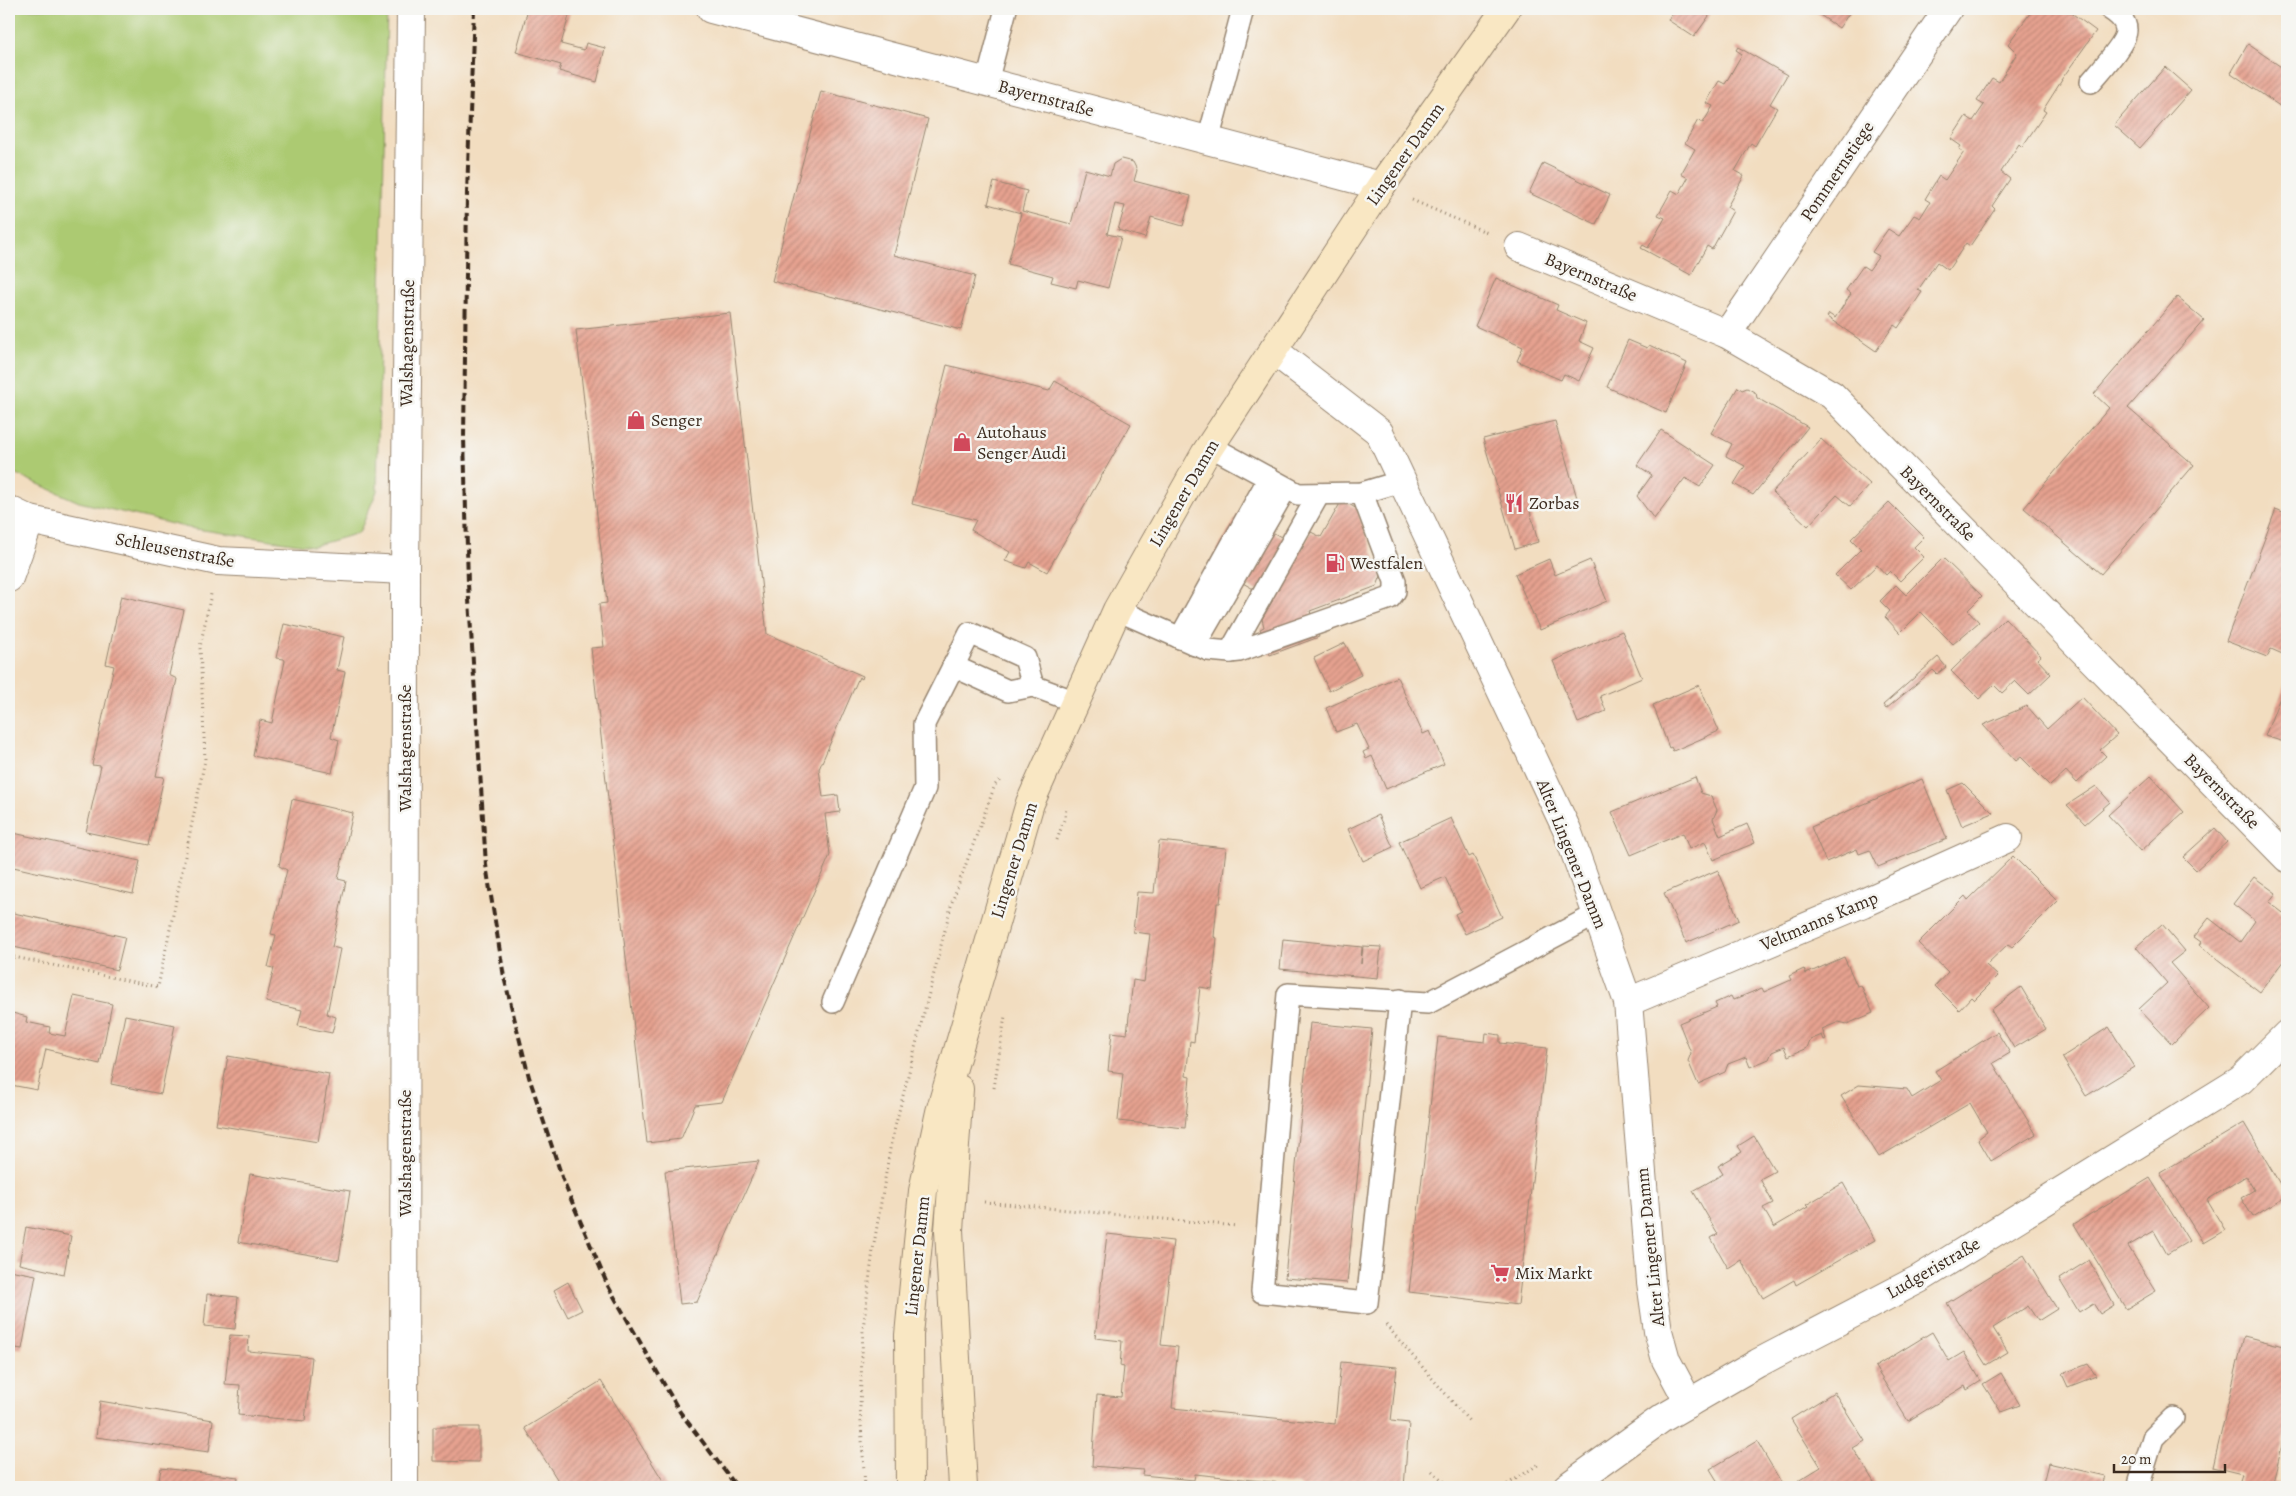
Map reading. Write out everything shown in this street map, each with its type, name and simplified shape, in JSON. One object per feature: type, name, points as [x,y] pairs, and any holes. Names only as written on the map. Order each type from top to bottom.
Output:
[{"type":"main road","name":"Lingener Damm","points":[[910,1487],[909,1335],[923,1191],[940,1112],[1030,803],[1117,610],[1210,446],[1381,186],[1506,9]]},
{"type":"main road","name":"Lingener Damm","points":[[963,1030],[949,1230],[963,1487]]},
{"type":"street","name":"Walshagenstraße","points":[[400,1485],[405,570],[411,9]]},
{"type":"street","name":"Bayernstraße","points":[[711,9],[1381,186]]},
{"type":"street","name":"Pommernstiege","points":[[1727,334],[1948,9]]},
{"type":"street","name":"Bayernstraße","points":[[1519,247],[1727,334],[1832,395],[2287,858]]},
{"type":"street","name":"Alter Lingener Damm","points":[[1273,350],[1379,432],[1567,830],[1628,1002],[1651,1282],[1658,1331],[1666,1360],[1689,1403]]},
{"type":"street","name":"Schleusenstraße","points":[[20,515],[218,561],[405,570]]},
{"type":"street","points":[[9,578],[20,515]]},
{"type":"street","name":"Veltmanns Kamp","points":[[1628,1002],[1863,903],[2008,838]]},
{"type":"street","name":"Ludgeristraße","points":[[1567,1487],[1661,1419],[1758,1363],[1919,1279],[2224,1091],[2241,1080],[2287,1034]]},
{"type":"lane","points":[[988,82],[1006,9]]},
{"type":"lane","points":[[1208,141],[1243,9]]},
{"type":"lane","points":[[2091,82],[2123,41],[2127,32],[2125,23],[2110,9]]},
{"type":"lane","points":[[1210,446],[1284,487],[1320,494],[1362,493],[1402,481]]},
{"type":"lane","points":[[1195,644],[1284,487]]},
{"type":"lane","points":[[1195,644],[1284,487]]},
{"type":"lane","points":[[1117,610],[1195,644],[1230,652],[1248,648],[1390,598],[1395,591],[1395,581],[1362,493]]},
{"type":"lane","points":[[1230,652],[1320,494]]},
{"type":"lane","points":[[833,1002],[925,788],[924,724],[970,633],[1025,658],[1033,686]]},
{"type":"lane","points":[[953,666],[1008,691],[1033,686],[1076,702]]},
{"type":"lane","points":[[1400,1000],[1367,1303],[1262,1292],[1288,994],[1400,1000],[1428,1002],[1597,914]]},
{"type":"lane","points":[[2138,1487],[2152,1438],[2173,1418]]},
{"type":"path","points":[[1381,186],[1519,247]]},
{"type":"path","points":[[9,956],[158,987],[205,760],[200,647],[218,561]]},
{"type":"path","points":[[1054,845],[1065,817],[1067,798]]},
{"type":"path","points":[[994,1090],[1007,1006]]},
{"type":"path","points":[[979,1202],[1268,1229]]},
{"type":"path","points":[[1367,1303],[1469,1421]]},
{"type":"path","points":[[1432,1471],[1450,1487]]},
{"type":"green space","points":[[17,9],[387,9],[377,491],[359,533],[313,546],[189,528],[79,502],[9,471],[9,25]]},
{"type":"building","points":[[528,9],[571,9],[561,44],[584,50],[586,43],[605,48],[597,82],[559,71],[561,65],[516,52]]},
{"type":"building","points":[[1676,9],[1714,9],[1694,37],[1668,20]]},
{"type":"building","points":[[1811,9],[1852,9],[1839,28]]},
{"type":"building","points":[[2033,9],[2066,9],[2096,31],[2061,80],[2043,110],[2046,112],[2022,147],[2019,144],[2001,172],[2010,179],[1992,206],[1995,209],[1970,246],[1966,243],[1948,270],[1937,262],[1918,290],[1922,292],[1898,328],[1894,325],[1876,351],[1827,317],[1829,314],[1835,318],[1851,294],[1846,290],[1863,266],[1869,270],[1879,256],[1872,252],[1888,229],[1899,236],[1914,215],[1920,218],[1930,202],[1925,199],[1939,176],[1945,180],[1964,152],[1959,149],[1961,146],[1951,139],[1966,116],[1973,121],[1984,105],[1977,101],[1992,78],[1999,82],[2017,53],[2008,44]]},
{"type":"building","points":[[2248,44],[2287,71],[2287,111],[2231,73]]},
{"type":"building","points":[[1738,47],[1787,75],[1770,104],[1777,108],[1755,146],[1751,143],[1735,171],[1744,176],[1727,207],[1733,211],[1712,249],[1707,246],[1691,275],[1641,248],[1643,245],[1648,248],[1665,218],[1658,215],[1672,190],[1679,194],[1688,178],[1681,174],[1695,149],[1685,143],[1698,120],[1703,123],[1713,106],[1706,103],[1719,81],[1725,84],[1742,54],[1736,50]]},
{"type":"building","points":[[2165,67],[2191,90],[2140,148],[2114,125]]},
{"type":"building","points":[[821,91],[928,119],[894,255],[975,276],[961,330],[772,281]]},
{"type":"building","points":[[1121,159],[1133,162],[1137,170],[1134,181],[1191,196],[1183,226],[1151,217],[1145,238],[1118,230],[1125,206],[1115,204],[1107,234],[1121,237],[1108,288],[1078,280],[1076,288],[1051,282],[1053,276],[1008,264],[1021,213],[988,204],[994,182],[1027,191],[1022,211],[1071,224],[1085,169],[1110,176],[1113,164]]},
{"type":"building","points":[[1543,163],[1610,195],[1596,224],[1529,193]]},
{"type":"building","points":[[1496,278],[1558,305],[1556,310],[1586,323],[1579,341],[1594,348],[1579,381],[1564,374],[1561,380],[1517,361],[1523,347],[1475,326]]},
{"type":"building","points":[[2177,297],[2204,320],[2128,408],[2194,465],[2101,574],[2024,508],[2109,408],[2094,394]]},
{"type":"building","points":[[730,313],[767,634],[863,676],[862,679],[859,677],[819,769],[823,797],[838,795],[840,812],[825,814],[830,855],[722,1102],[695,1105],[681,1139],[647,1143],[591,648],[604,647],[599,604],[607,603],[576,330]]},
{"type":"building","points":[[1628,340],[1647,348],[1649,345],[1687,363],[1666,413],[1607,387]]},
{"type":"building","points":[[947,365],[1049,391],[1055,381],[1131,424],[1047,572],[1029,562],[1026,568],[1005,561],[1010,552],[971,530],[976,520],[912,504]]},
{"type":"building","points":[[1738,387],[1742,390],[1747,388],[1756,393],[1757,398],[1808,427],[1753,495],[1734,484],[1745,466],[1726,456],[1732,444],[1711,433]]},
{"type":"building","points":[[1555,421],[1577,498],[1530,511],[1538,542],[1515,549],[1483,439]]},
{"type":"building","points":[[1661,430],[1715,465],[1700,487],[1685,478],[1654,519],[1637,496],[1652,475],[1637,465]]},
{"type":"building","points":[[1821,439],[1870,484],[1850,506],[1837,495],[1808,526],[1772,492]]},
{"type":"building","points":[[1342,500],[1357,509],[1381,576],[1377,586],[1310,611],[1319,637],[1270,655],[1260,629],[1264,627],[1262,619],[1273,600],[1209,564],[1239,513],[1302,549],[1311,532],[1321,537]]},
{"type":"building","points":[[1889,502],[1924,537],[1914,547],[1924,557],[1900,581],[1890,571],[1886,575],[1877,565],[1851,590],[1835,575],[1861,549],[1851,539]]},
{"type":"building","points":[[2276,509],[2287,514],[2287,656],[2271,649],[2267,657],[2226,641]]},
{"type":"building","points":[[1943,558],[1982,596],[1968,610],[1979,622],[1953,644],[1921,612],[1900,633],[1885,617],[1890,611],[1880,601],[1896,585],[1906,595]]},
{"type":"building","points":[[1549,559],[1555,575],[1590,560],[1607,601],[1540,630],[1515,574]]},
{"type":"building","points":[[121,596],[184,610],[169,675],[177,679],[156,776],[164,777],[149,845],[86,832],[101,766],[92,765],[114,666],[106,664]]},
{"type":"building","points":[[2005,618],[2041,656],[2037,659],[2051,674],[2029,695],[2015,681],[2002,693],[1994,685],[1979,699],[1951,671]]},
{"type":"building","points":[[284,624],[344,637],[337,670],[345,672],[331,737],[339,740],[332,773],[253,756],[260,720],[272,723],[285,661],[284,659],[276,658]]},
{"type":"building","points":[[1622,631],[1642,678],[1600,696],[1606,711],[1578,723],[1553,661]]},
{"type":"building","points":[[1345,643],[1361,675],[1329,691],[1314,658]]},
{"type":"building","points":[[1938,657],[1946,667],[1937,674],[1933,670],[1886,709],[1883,705]]},
{"type":"building","points":[[1397,677],[1423,734],[1430,731],[1444,764],[1386,789],[1372,756],[1366,759],[1363,752],[1369,749],[1357,724],[1336,732],[1326,708]]},
{"type":"building","points":[[2287,679],[2287,743],[2265,736]]},
{"type":"building","points":[[1699,685],[1719,731],[1673,751],[1671,747],[1669,748],[1653,705]]},
{"type":"building","points":[[2082,697],[2117,735],[2100,750],[2106,756],[2077,783],[2066,771],[2050,786],[2021,757],[2016,761],[1983,725],[2027,706],[2047,729]]},
{"type":"building","points":[[2151,776],[2184,812],[2141,851],[2108,815]]},
{"type":"building","points":[[1695,777],[1701,793],[1711,796],[1717,810],[1713,819],[1720,836],[1747,824],[1755,843],[1713,860],[1705,842],[1689,849],[1683,833],[1631,855],[1612,812]]},
{"type":"building","points":[[1922,779],[1947,839],[1878,867],[1870,850],[1859,854],[1857,849],[1826,862],[1811,827]]},
{"type":"building","points":[[1963,783],[1993,813],[1962,826],[1947,790]]},
{"type":"building","points":[[2096,786],[2110,802],[2085,824],[2067,805]]},
{"type":"building","points":[[292,799],[353,813],[338,879],[346,881],[332,947],[340,949],[327,1014],[336,1017],[332,1033],[298,1026],[302,1010],[266,1002],[274,968],[268,967],[276,935],[271,934],[287,870],[279,866]]},
{"type":"building","points":[[1378,815],[1393,847],[1363,861],[1348,829]]},
{"type":"building","points":[[1451,818],[1469,857],[1473,855],[1502,917],[1465,934],[1455,914],[1461,911],[1445,877],[1420,888],[1399,842]]},
{"type":"building","points":[[2215,828],[2227,842],[2196,870],[2183,857]]},
{"type":"building","points":[[9,832],[140,861],[133,894],[9,866]]},
{"type":"building","points":[[1159,841],[1226,848],[1220,903],[1217,903],[1214,937],[1217,938],[1212,989],[1200,987],[1194,1042],[1190,1041],[1186,1076],[1190,1077],[1185,1128],[1118,1121],[1123,1073],[1108,1071],[1112,1032],[1127,1034],[1133,980],[1144,982],[1150,934],[1133,932],[1137,892],[1154,893]]},
{"type":"building","points":[[2013,856],[2058,901],[2012,947],[2008,944],[1986,965],[1998,976],[1974,1000],[1971,997],[1959,1010],[1935,986],[1948,972],[1918,943],[1965,896],[1968,900]]},
{"type":"building","points":[[1718,870],[1739,920],[1686,943],[1664,893]]},
{"type":"building","points":[[2254,877],[2276,893],[2269,902],[2287,916],[2287,956],[2260,992],[2199,945],[2201,942],[2194,937],[2209,918],[2240,942],[2255,921],[2233,904]]},
{"type":"building","points":[[9,912],[125,937],[117,970],[9,946]]},
{"type":"building","points":[[2162,924],[2185,951],[2170,963],[2209,1008],[2172,1044],[2139,1009],[2167,983],[2136,947]]},
{"type":"building","points":[[1283,939],[1362,947],[1361,964],[1363,946],[1381,947],[1378,978],[1280,969]]},
{"type":"building","points":[[1844,957],[1857,986],[1861,985],[1873,1013],[1847,1024],[1839,1022],[1822,1029],[1826,1039],[1824,1040],[1822,1035],[1810,1040],[1807,1048],[1788,1056],[1784,1047],[1772,1052],[1769,1059],[1750,1067],[1746,1057],[1728,1064],[1725,1072],[1698,1084],[1688,1061],[1691,1053],[1679,1023],[1717,1007],[1715,1003],[1731,996],[1733,1000],[1762,988],[1764,992],[1791,980],[1789,976],[1804,969],[1806,974]]},
{"type":"building","points":[[2021,987],[2046,1029],[2014,1048],[1991,1010]]},
{"type":"building","points":[[74,996],[112,1004],[100,1064],[61,1055],[62,1053],[46,1049],[37,1090],[11,1085],[9,1090],[9,1012],[27,1017],[26,1022],[50,1027],[49,1033],[65,1036]]},
{"type":"building","points":[[125,1015],[175,1025],[161,1094],[111,1084]]},
{"type":"building","points":[[1310,1023],[1372,1029],[1347,1283],[1285,1278]]},
{"type":"building","points":[[2109,1027],[2134,1067],[2086,1096],[2062,1057]]},
{"type":"building","points":[[1997,1032],[2010,1053],[1993,1063],[2036,1134],[1991,1161],[1978,1139],[1987,1132],[1970,1103],[1879,1157],[1841,1096],[1859,1085],[1907,1089],[1912,1098],[1941,1080],[1935,1071]]},
{"type":"building","points":[[1486,1033],[1500,1035],[1500,1043],[1547,1048],[1518,1305],[1409,1292],[1438,1037],[1485,1042]]},
{"type":"building","points":[[228,1056],[329,1074],[318,1142],[216,1125]]},
{"type":"building","points":[[2244,1123],[2287,1196],[2253,1217],[2241,1198],[2254,1190],[2246,1176],[2207,1200],[2225,1230],[2203,1243],[2160,1173]]},
{"type":"building","points":[[1754,1136],[1775,1171],[1760,1179],[1773,1203],[1763,1208],[1774,1227],[1843,1183],[1875,1240],[1796,1285],[1794,1280],[1763,1298],[1741,1260],[1728,1268],[1711,1238],[1718,1234],[1693,1191],[1723,1174],[1718,1166],[1742,1152],[1738,1146]]},
{"type":"building","points":[[759,1161],[697,1302],[680,1304],[665,1171]]},
{"type":"building","points":[[250,1174],[350,1191],[339,1260],[238,1242]]},
{"type":"building","points":[[2150,1178],[2189,1241],[2167,1254],[2154,1231],[2128,1246],[2156,1291],[2126,1309],[2074,1224]]},
{"type":"building","points":[[26,1227],[71,1236],[64,1274],[19,1264]]},
{"type":"building","points":[[1107,1234],[1173,1241],[1161,1345],[1178,1347],[1172,1408],[1335,1424],[1341,1362],[1397,1367],[1391,1421],[1409,1423],[1404,1487],[1300,1487],[1300,1485],[1195,1474],[1194,1480],[1142,1475],[1143,1470],[1092,1466],[1097,1395],[1121,1397],[1124,1367],[1120,1366],[1122,1341],[1095,1338]]},
{"type":"building","points":[[2024,1255],[2057,1309],[2038,1321],[2028,1306],[1993,1328],[2008,1352],[1986,1365],[1947,1303]]},
{"type":"building","points":[[2089,1260],[2114,1305],[2100,1314],[2093,1303],[2079,1312],[2059,1279]]},
{"type":"building","points":[[9,1270],[36,1275],[22,1349],[9,1347]]},
{"type":"building","points":[[568,1282],[582,1310],[568,1317],[554,1290]]},
{"type":"building","points":[[207,1294],[238,1297],[235,1329],[204,1326]]},
{"type":"building","points":[[1932,1332],[1949,1361],[1964,1352],[1981,1381],[1967,1390],[1965,1386],[1908,1421],[1875,1367]]},
{"type":"building","points":[[230,1335],[249,1336],[248,1351],[312,1357],[305,1421],[238,1415],[240,1385],[225,1384]]},
{"type":"building","points":[[2244,1336],[2287,1347],[2287,1427],[2273,1482],[2287,1485],[2287,1487],[2238,1487],[2242,1474],[2213,1467]]},
{"type":"building","points":[[2088,1364],[2096,1376],[2068,1387],[2062,1374]]},
{"type":"building","points":[[2001,1373],[2020,1405],[2001,1412],[1983,1384]]},
{"type":"building","points":[[601,1381],[667,1487],[562,1487],[525,1428]]},
{"type":"building","points":[[1834,1392],[1865,1441],[1853,1448],[1877,1487],[1802,1487],[1798,1481],[1821,1467],[1791,1419]]},
{"type":"building","points":[[100,1401],[213,1420],[209,1452],[96,1437]]},
{"type":"building","points":[[433,1427],[479,1427],[479,1462],[433,1461]]},
{"type":"building","points":[[1757,1441],[1784,1487],[1721,1487],[1710,1469]]},
{"type":"building","points":[[2048,1463],[2105,1476],[2102,1487],[2042,1487]]},
{"type":"building","points":[[161,1468],[238,1477],[237,1487],[158,1487]]},
{"type":"railway","points":[[474,9],[467,193],[464,438],[468,584],[486,865],[504,977],[529,1077],[564,1183],[608,1286],[680,1412],[737,1487]]},
{"type":"place","name":"Senger","points":[[636,420]]},
{"type":"place","name":"Autohaus Senger Audi","points":[[962,442]]},
{"type":"place","name":"Zorbas","points":[[1514,503]]},
{"type":"place","name":"Westfalen","points":[[1335,563]]},
{"type":"place","name":"Mix Markt","points":[[1500,1273]]}]
